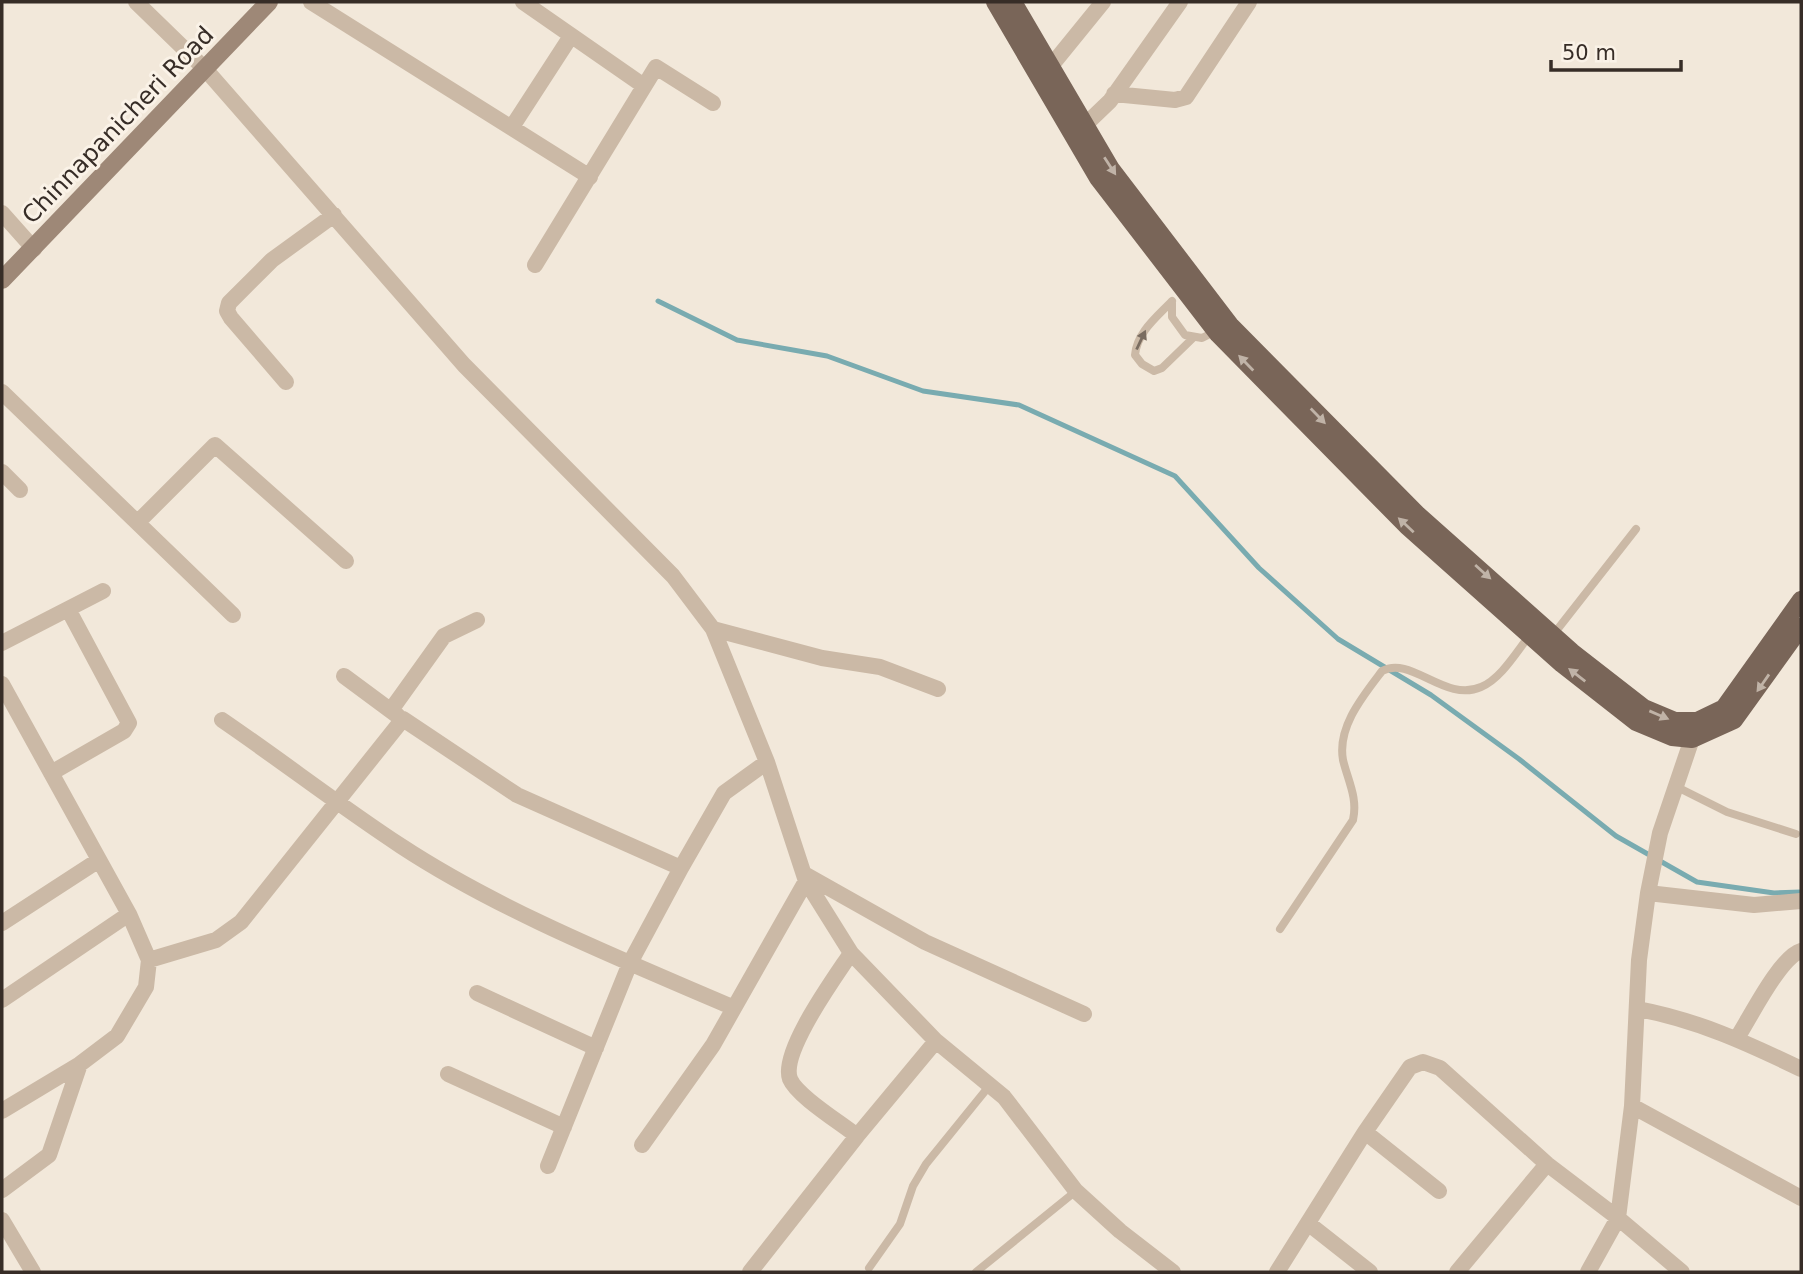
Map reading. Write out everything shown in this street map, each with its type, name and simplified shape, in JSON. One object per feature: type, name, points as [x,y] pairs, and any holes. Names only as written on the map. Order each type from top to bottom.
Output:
[{"type":"main road","points":[[995,2],[1098,178],[1178,295],[1407,526],[1530,635],[1636,722],[1672,737],[1695,730],[1724,708],[1740,689],[1801,600]]},
{"type":"main road","points":[[1013,2],[1111,169],[1230,325],[1418,515],[1553,635],[1644,708],[1695,730],[1701,737],[1734,720],[1801,627]]},
{"type":"street","points":[[136,2],[206,70],[464,365],[673,576],[713,629],[767,762],[806,878],[851,953],[936,1041],[1004,1097],[1076,1191],[1120,1231],[1173,1272]]},
{"type":"street","name":"Chinnapanicheri Road","points":[[2,280],[269,2]]},
{"type":"street","points":[[311,2],[590,177]]},
{"type":"street","points":[[523,2],[643,86]]},
{"type":"street","points":[[1051,66],[1103,2]]},
{"type":"street","points":[[1085,125],[1114,94],[1181,2]]},
{"type":"street","points":[[1114,94],[1175,100],[1186,97],[1249,2]]},
{"type":"street","points":[[512,127],[570,36]]},
{"type":"street","points":[[535,264],[656,67],[713,103]]},
{"type":"street","points":[[2,213],[34,249]]},
{"type":"street","points":[[286,382],[231,318],[227,310],[229,303],[272,260],[334,215]]},
{"type":"street","points":[[2,392],[233,615]]},
{"type":"street","points":[[138,522],[215,445],[346,561]]},
{"type":"street","points":[[2,472],[20,490]]},
{"type":"street","points":[[2,643],[103,591]]},
{"type":"street","points":[[51,773],[127,729],[128,723],[68,608]]},
{"type":"street","points":[[149,960],[228,934],[241,922],[338,800],[397,715],[444,636],[477,620]]},
{"type":"street","points":[[713,629],[821,658],[880,667],[937,689]]},
{"type":"street","points":[[344,676],[517,795],[681,868]]},
{"type":"street","points":[[2,684],[129,914],[149,960],[146,987],[117,1036],[80,1064],[2,1111]]},
{"type":"street","points":[[222,720],[401,846],[469,886],[631,963],[732,1007]]},
{"type":"street","points":[[1588,1272],[1618,1219],[1632,1106],[1639,960],[1648,893],[1660,833],[1695,730]]},
{"type":"street","points":[[548,1166],[631,963],[681,868],[724,793],[767,762]]},
{"type":"street","points":[[2,923],[99,860]]},
{"type":"street","points":[[642,1145],[708,1053],[806,878]]},
{"type":"street","points":[[806,878],[925,942],[1084,1014]]},
{"type":"street","points":[[1648,893],[1754,905],[1801,901]]},
{"type":"street","points":[[2,1000],[129,914]]},
{"type":"street","points":[[1737,1038],[1784,964],[1801,951]]},
{"type":"street","points":[[851,953],[819,1001],[789,1067],[790,1079],[799,1091],[857,1136]]},
{"type":"street","points":[[477,993],[596,1048]]},
{"type":"street","points":[[1638,1009],[1684,1018],[1737,1038],[1801,1069]]},
{"type":"street","points":[[750,1272],[936,1041]]},
{"type":"street","points":[[1277,1272],[1310,1224],[1364,1132],[1410,1067],[1423,1062],[1440,1068],[1547,1164],[1682,1272]]},
{"type":"street","points":[[2,1190],[49,1155],[80,1064]]},
{"type":"street","points":[[448,1074],[564,1127]]},
{"type":"street","points":[[1632,1106],[1801,1198]]},
{"type":"street","points":[[1364,1132],[1439,1191]]},
{"type":"street","points":[[1457,1272],[1547,1164]]},
{"type":"street","points":[[2,1220],[33,1272]]},
{"type":"street","points":[[1310,1224],[1370,1272]]},
{"type":"lane","points":[[1178,295],[1172,317],[1175,325],[1193,338]]},
{"type":"lane","points":[[1178,295],[1146,328],[1136,344],[1135,355],[1142,364],[1154,371],[1162,368],[1193,338],[1216,331]]},
{"type":"lane","points":[[1553,635],[1636,529]]},
{"type":"lane","points":[[1280,929],[1353,820],[1355,800],[1343,760],[1344,729],[1382,671],[1401,667],[1459,691],[1480,688],[1491,681],[1530,635]]},
{"type":"lane","points":[[1675,786],[1727,811],[1796,834]]},
{"type":"lane","points":[[869,1268],[900,1224],[914,1186],[926,1164],[990,1085]]},
{"type":"lane","points":[[976,1272],[1076,1191]]},
{"type":"waterway","points":[[658,301],[737,340],[827,356],[923,391],[1019,405],[1175,476],[1259,568],[1338,639],[1431,695],[1519,759],[1616,836],[1697,882],[1774,893],[1801,892]]}]
